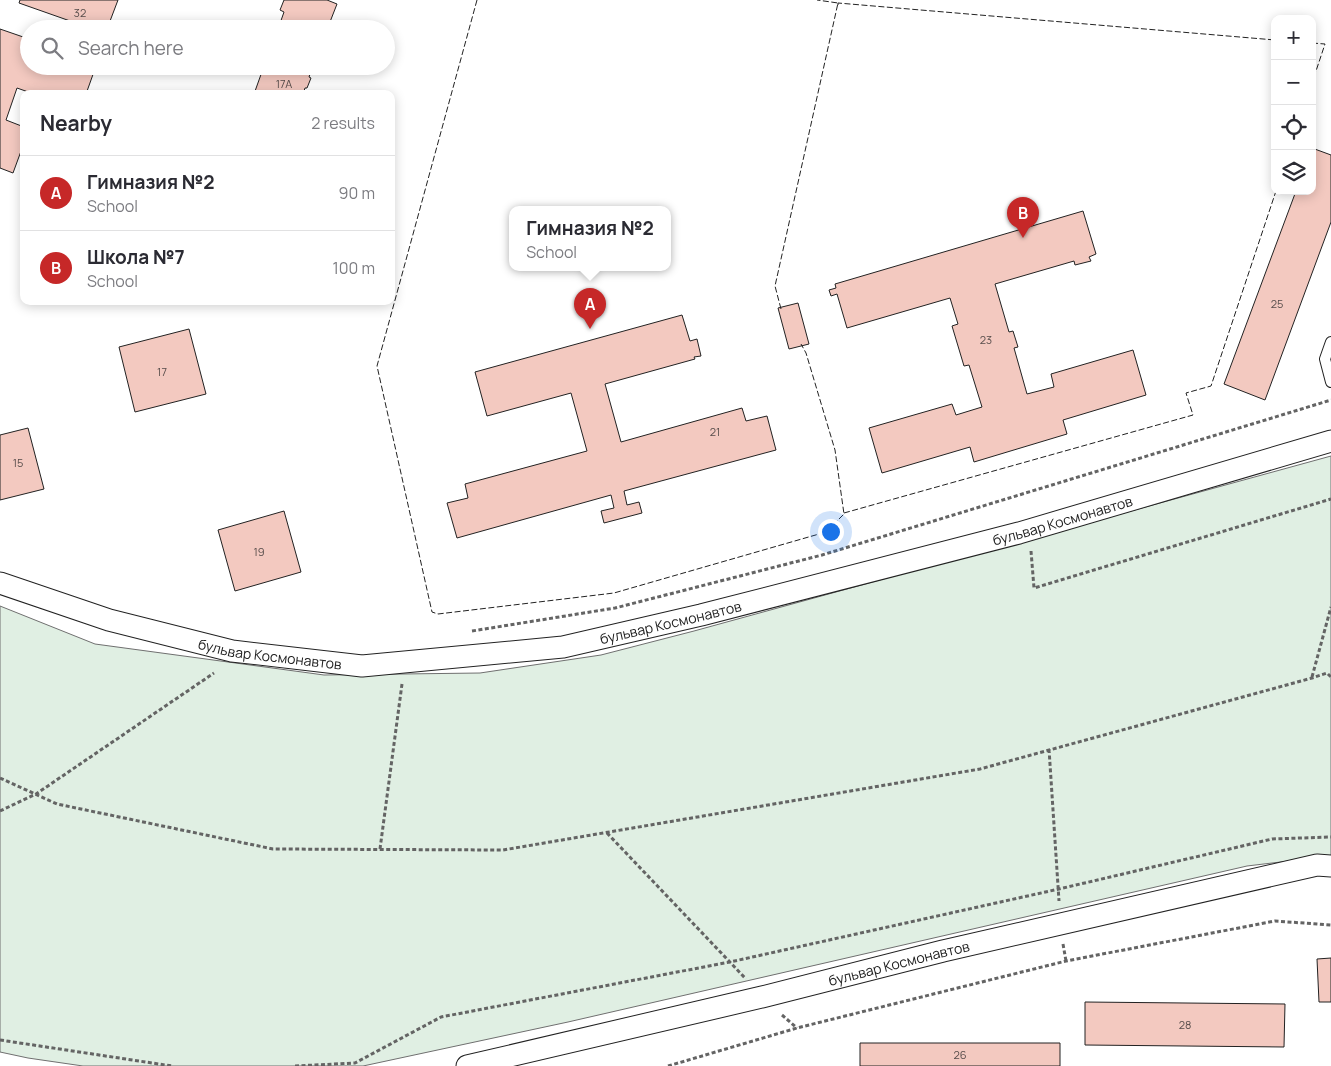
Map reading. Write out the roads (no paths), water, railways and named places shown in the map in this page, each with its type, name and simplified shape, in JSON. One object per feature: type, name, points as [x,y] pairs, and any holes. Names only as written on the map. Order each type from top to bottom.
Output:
[{"type":"street","name":"бульвар Космонавтов","points":[[0,583],[109,620],[232,651],[362,666],[563,647],[700,616],[1019,533],[1331,441]]},
{"type":"street","name":"бульвар Космонавтов","points":[[467,1066],[943,951],[1317,865],[1331,866]]},
{"type":"lane","points":[[1331,342],[1325,359],[1331,382]]},
{"type":"place","name":"Школа №7","points":[[1023,238]]},
{"type":"place","name":"Гимназия №2","points":[[590,329]]}]
